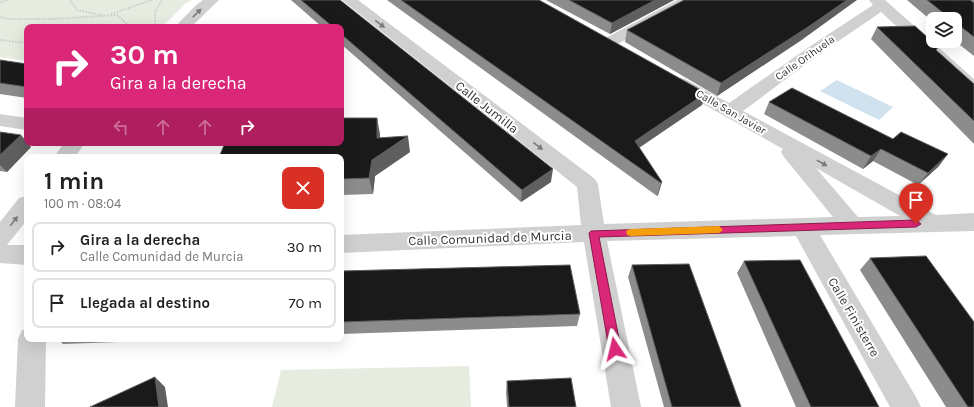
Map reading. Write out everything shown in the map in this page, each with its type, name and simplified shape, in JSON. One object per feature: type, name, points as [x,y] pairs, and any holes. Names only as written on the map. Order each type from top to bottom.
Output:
[{"type":"street","points":[[186,24],[200,9],[212,0]]},
{"type":"street","name":"Calle Jumilla","points":[[349,0],[586,184],[626,407]]},
{"type":"street","points":[[630,54],[604,39],[688,0]]},
{"type":"street","points":[[879,2],[974,88]]},
{"type":"street","name":"Calle Orihuela","points":[[729,112],[879,2]]},
{"type":"street","name":"Calle San Javier","points":[[663,73],[729,112],[932,223]]},
{"type":"street","points":[[0,120],[24,124]]},
{"type":"street","name":"Calle San Javier","points":[[783,141],[853,226]]},
{"type":"street","points":[[0,238],[24,208]]},
{"type":"street","name":"Calle Comunidad de Murcia","points":[[344,244],[594,233],[974,222]]},
{"type":"street","name":"Calle Finisterre","points":[[803,227],[906,407]]},
{"type":"street","points":[[0,254],[24,256]]},
{"type":"street","points":[[30,407],[32,342]]},
{"type":"path","points":[[0,2],[8,0]]},
{"type":"path","points":[[70,0],[77,10],[107,16],[152,0]]},
{"type":"path","points":[[155,24],[155,12],[162,0]]},
{"type":"path","points":[[0,17],[8,19],[54,19],[117,15],[127,24]]},
{"type":"path","points":[[0,40],[24,43]]},
{"type":"shaded area","points":[[0,0],[192,0],[186,3],[165,24],[24,24],[24,61],[0,57]]},
{"type":"shaded area","points":[[469,366],[471,407],[272,407],[281,370]]},
{"type":"water","points":[[837,80],[893,107],[879,120],[820,91]]},
{"type":"building","points":[[301,0],[340,0],[553,169],[522,190],[344,37],[344,24],[329,24]]},
{"type":"building","points":[[401,0],[539,0],[706,93],[635,141],[662,182],[661,183]]},
{"type":"building","points":[[569,0],[655,0],[612,23]]},
{"type":"building","points":[[684,0],[847,0],[721,83],[627,30]]},
{"type":"building","points":[[927,0],[970,0],[974,3],[974,37],[962,28],[962,12],[942,12]]},
{"type":"building","points":[[915,26],[926,36],[926,48],[937,48],[936,50],[974,84],[974,121],[877,27]]},
{"type":"building","points":[[0,60],[24,64],[24,87],[0,83]]},
{"type":"building","points":[[792,88],[893,139],[901,132],[948,154],[928,173],[881,149],[871,156],[769,102]]},
{"type":"building","points":[[344,118],[377,118],[377,138],[408,136],[372,160],[369,178],[344,179],[344,154],[220,154],[224,146],[344,146]]},
{"type":"building","points":[[0,132],[21,135],[0,155]]},
{"type":"building","points":[[926,256],[974,322],[974,407],[968,407],[870,258]]},
{"type":"building","points":[[800,260],[879,407],[811,407],[744,261]]},
{"type":"building","points":[[689,264],[741,407],[672,407],[632,265]]},
{"type":"building","points":[[570,265],[580,314],[344,322],[344,271]]},
{"type":"building","points":[[155,377],[159,407],[90,407]]},
{"type":"building","points":[[571,378],[576,407],[509,407],[507,381]]},
{"type":"slow traffic","points":[[631,232],[719,230]]},
{"type":"route","points":[[615,349],[594,233],[916,224]]}]
